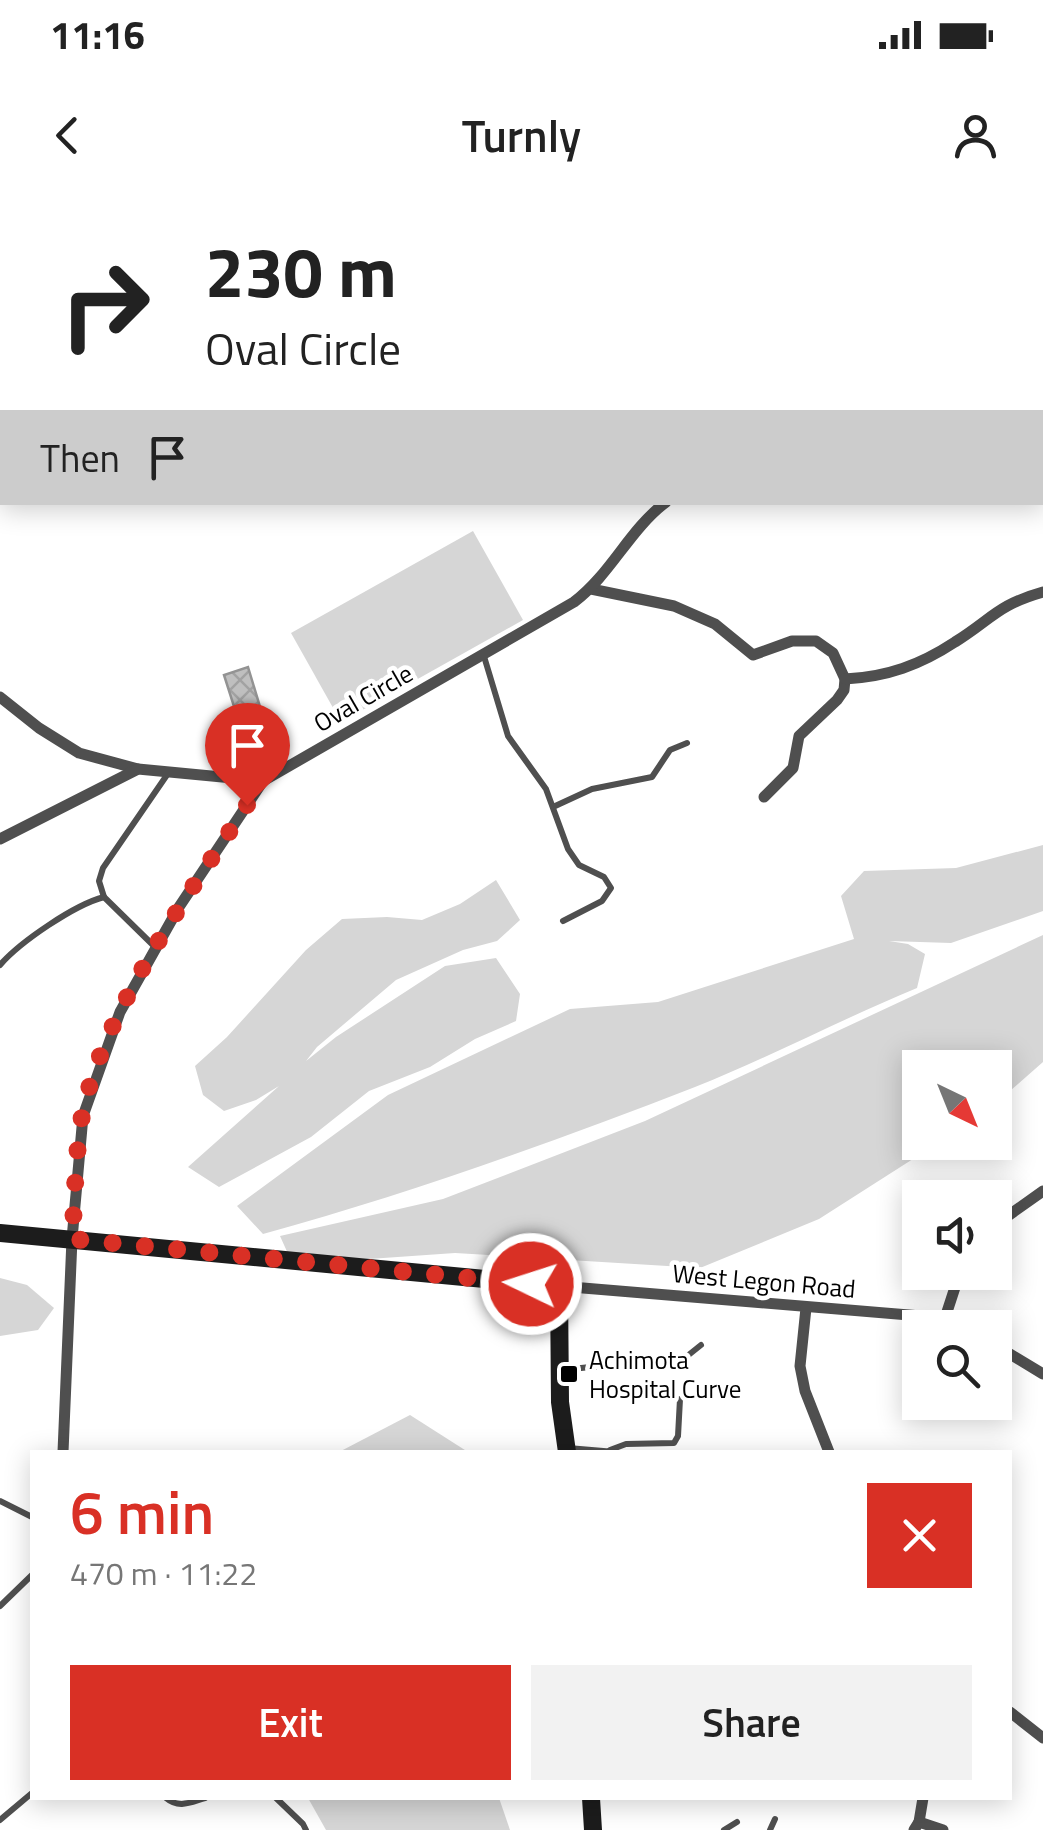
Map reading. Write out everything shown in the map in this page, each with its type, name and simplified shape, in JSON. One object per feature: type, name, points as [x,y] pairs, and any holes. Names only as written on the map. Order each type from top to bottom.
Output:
[{"type":"main road","points":[[0,1233],[559,1286],[560,1402],[567,1450]]},
{"type":"main road","points":[[591,1800],[593,1830]]},
{"type":"street","name":"Oval Circle","points":[[62,1450],[82,1116],[120,1012],[178,907],[262,781],[549,618],[591,589],[636,529],[663,505]]},
{"type":"street","points":[[591,589],[674,606],[715,624],[753,655],[792,641],[816,641],[833,653],[846,679],[844,690],[800,736],[794,768],[764,797]]},
{"type":"street","points":[[846,679],[878,677],[918,663],[958,641],[996,610],[1043,592]]},
{"type":"street","points":[[0,696],[79,753],[138,769],[262,781]]},
{"type":"street","points":[[0,839],[138,769]]},
{"type":"street","points":[[1012,1214],[1042,1195]]},
{"type":"street","name":"West Legon Road","points":[[559,1286],[902,1315]]},
{"type":"street","points":[[806,1308],[800,1366],[805,1391],[829,1450]]},
{"type":"street","points":[[1012,1355],[1043,1374]]},
{"type":"street","points":[[1012,1714],[1043,1738]]},
{"type":"street","points":[[922,1800],[916,1826],[943,1830]]},
{"type":"lane","points":[[484,653],[508,736],[546,789],[568,849],[578,864],[604,877],[611,888],[602,901],[564,920]]},
{"type":"lane","points":[[553,807],[592,788],[652,777],[670,750],[687,743]]},
{"type":"lane","points":[[156,948],[104,897],[99,881],[170,771]]},
{"type":"lane","points":[[0,965],[79,908],[104,897]]},
{"type":"lane","points":[[560,1370],[686,1357],[701,1345]]},
{"type":"lane","points":[[615,1450],[626,1444],[674,1443],[678,1436],[680,1399]]},
{"type":"lane","points":[[0,1501],[30,1516]]},
{"type":"lane","points":[[0,1606],[30,1578]]},
{"type":"lane","points":[[0,1820],[30,1795]]},
{"type":"lane","points":[[169,1800],[174,1804],[198,1800]]},
{"type":"lane","points":[[278,1800],[306,1830]]},
{"type":"lane","points":[[770,1830],[775,1819]]},
{"type":"lane","points":[[724,1830],[737,1822]]},
{"type":"shaded area","points":[[473,531],[523,620],[341,722],[291,633]]},
{"type":"shaded area","points":[[1043,845],[1043,911],[951,943],[889,941],[908,944],[925,954],[917,988],[751,1063],[480,1166],[263,1234],[237,1206],[388,1095],[570,1009],[658,1002],[854,939],[841,896],[864,871],[956,868]]},
{"type":"shaded area","points":[[496,880],[520,920],[497,941],[463,950],[396,980],[317,1047],[306,1061],[445,966],[496,958],[520,994],[516,1021],[475,1039],[430,1067],[369,1091],[311,1137],[219,1187],[188,1167],[279,1086],[256,1100],[224,1111],[203,1095],[195,1066],[227,1037],[306,950],[342,919],[422,920],[460,904]]},
{"type":"shaded area","points":[[1043,935],[1043,1062],[1012,1089],[1012,1050],[902,1050],[902,1160],[911,1160],[819,1219],[700,1268],[455,1253],[369,1259],[289,1256],[280,1236],[443,1199],[645,1121]]},
{"type":"shaded area","points":[[0,1278],[27,1285],[54,1308],[38,1330],[0,1336]]},
{"type":"shaded area","points":[[410,1415],[465,1450],[343,1450]]},
{"type":"shaded area","points":[[309,1800],[500,1800],[510,1830],[326,1830]]},
{"type":"building","points":[[248,667],[267,730],[244,738],[224,675]]},
{"type":"place","name":"Achimota Hospital Curve","points":[[569,1374]]},
{"type":"route","points":[[247,805],[178,907],[120,1012],[97,1069],[82,1116],[72,1239],[531,1284]]}]
